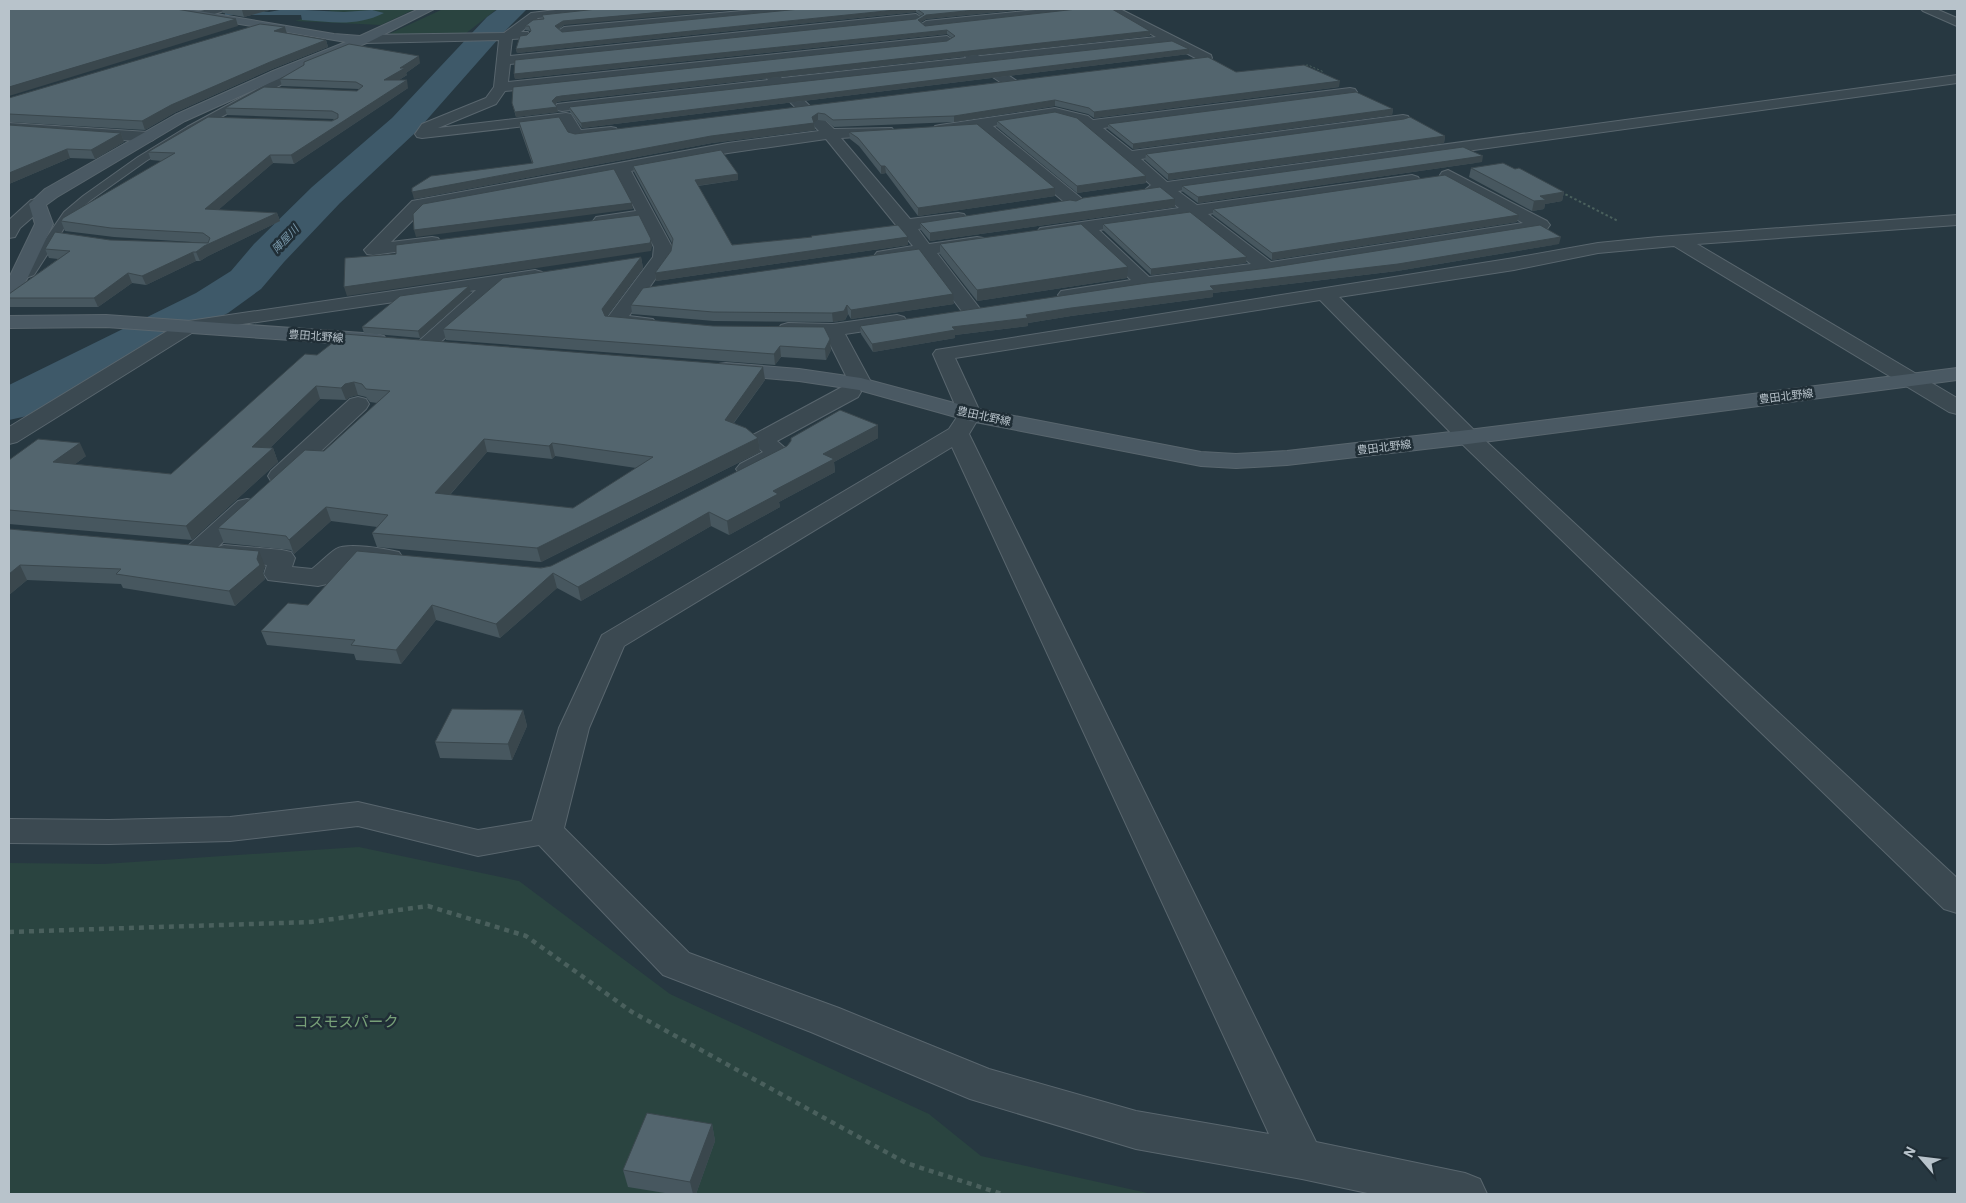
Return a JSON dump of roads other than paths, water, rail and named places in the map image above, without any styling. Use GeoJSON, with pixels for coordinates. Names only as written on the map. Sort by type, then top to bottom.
{"type":"FeatureCollection","features":[{"type":"Feature","properties":{"kind":"main road"},"geometry":{"type":"LineString","coordinates":[[168,9],[334,38],[365,39]]}},
{"type":"Feature","properties":{"kind":"main road"},"geometry":{"type":"LineString","coordinates":[[9,294],[44,224],[38,204],[51,193],[180,118],[292,68],[365,39],[428,9]]}},
{"type":"Feature","properties":{"kind":"main road"},"geometry":{"type":"LineString","coordinates":[[232,35],[260,26]]}},
{"type":"Feature","properties":{"kind":"main road","name":"豊田北野線"},"geometry":{"type":"LineString","coordinates":[[9,322],[106,321],[454,346]]}},
{"type":"Feature","properties":{"kind":"main road","name":"豊田北野線"},"geometry":{"type":"LineString","coordinates":[[709,367],[798,375],[856,388],[964,424],[1141,448],[1201,459],[1236,461],[1287,458],[1957,374]]}},
{"type":"Feature","properties":{"kind":"street"},"geometry":{"type":"LineString","coordinates":[[198,15],[220,9]]}},
{"type":"Feature","properties":{"kind":"street"},"geometry":{"type":"LineString","coordinates":[[499,37],[534,15],[598,9]]}},
{"type":"Feature","properties":{"kind":"street"},"geometry":{"type":"LineString","coordinates":[[555,32],[709,13],[799,9]]}},
{"type":"Feature","properties":{"kind":"street"},"geometry":{"type":"LineString","coordinates":[[903,9],[1008,82],[1055,112],[1082,119],[1129,156],[1163,187],[1195,210],[1267,268]]}},
{"type":"Feature","properties":{"kind":"street"},"geometry":{"type":"LineString","coordinates":[[504,61],[733,37],[1075,9]]}},
{"type":"Feature","properties":{"kind":"street"},"geometry":{"type":"LineString","coordinates":[[1112,9],[1206,58],[1186,61]]}},
{"type":"Feature","properties":{"kind":"street"},"geometry":{"type":"LineString","coordinates":[[1927,9],[1957,22]]}},
{"type":"Feature","properties":{"kind":"street"},"geometry":{"type":"LineString","coordinates":[[709,13],[830,134],[906,226],[971,310]]}},
{"type":"Feature","properties":{"kind":"street"},"geometry":{"type":"LineString","coordinates":[[1126,29],[1146,26]]}},
{"type":"Feature","properties":{"kind":"street"},"geometry":{"type":"LineString","coordinates":[[365,39],[499,37],[535,34]]}},
{"type":"Feature","properties":{"kind":"street"},"geometry":{"type":"LineString","coordinates":[[499,37],[504,61],[501,87],[491,101],[427,127],[422,134],[564,112],[779,83],[1169,39]]}},
{"type":"Feature","properties":{"kind":"street"},"geometry":{"type":"LineString","coordinates":[[501,87],[554,83],[755,59],[947,40]]}},
{"type":"Feature","properties":{"kind":"street"},"geometry":{"type":"LineString","coordinates":[[959,48],[978,46]]}},
{"type":"Feature","properties":{"kind":"street"},"geometry":{"type":"LineString","coordinates":[[1134,192],[1957,79]]}},
{"type":"Feature","properties":{"kind":"street"},"geometry":{"type":"LineString","coordinates":[[988,85],[1028,80]]}},
{"type":"Feature","properties":{"kind":"street"},"geometry":{"type":"LineString","coordinates":[[554,83],[564,112],[576,135],[626,129]]}},
{"type":"Feature","properties":{"kind":"street"},"geometry":{"type":"LineString","coordinates":[[1089,125],[1350,92]]}},
{"type":"Feature","properties":{"kind":"street"},"geometry":{"type":"LineString","coordinates":[[1314,96],[1379,134]]}},
{"type":"Feature","properties":{"kind":"street"},"geometry":{"type":"LineString","coordinates":[[784,110],[823,105]]}},
{"type":"Feature","properties":{"kind":"street"},"geometry":{"type":"LineString","coordinates":[[926,129],[982,124],[1055,112]]}},
{"type":"Feature","properties":{"kind":"street"},"geometry":{"type":"LineString","coordinates":[[1129,156],[1403,119]]}},
{"type":"Feature","properties":{"kind":"street"},"geometry":{"type":"LineString","coordinates":[[982,124],[1075,202]]}},
{"type":"Feature","properties":{"kind":"street"},"geometry":{"type":"LineString","coordinates":[[9,126],[148,137]]}},
{"type":"Feature","properties":{"kind":"street"},"geometry":{"type":"LineString","coordinates":[[451,240],[373,250],[418,205],[728,148],[830,134],[897,131]]}},
{"type":"Feature","properties":{"kind":"street"},"geometry":{"type":"LineString","coordinates":[[1396,144],[1413,154]]}},
{"type":"Feature","properties":{"kind":"street"},"geometry":{"type":"LineString","coordinates":[[621,167],[663,247],[662,257],[614,321],[664,325]]}},
{"type":"Feature","properties":{"kind":"street"},"geometry":{"type":"LineString","coordinates":[[1028,234],[1476,170]]}},
{"type":"Feature","properties":{"kind":"street"},"geometry":{"type":"LineString","coordinates":[[1049,298],[1146,283],[1267,268],[1541,225],[1448,174]]}},
{"type":"Feature","properties":{"kind":"street"},"geometry":{"type":"LineString","coordinates":[[1056,204],[1094,198]]}},
{"type":"Feature","properties":{"kind":"street"},"geometry":{"type":"LineString","coordinates":[[9,233],[13,225],[38,204]]}},
{"type":"Feature","properties":{"kind":"street"},"geometry":{"type":"LineString","coordinates":[[588,222],[647,215]]}},
{"type":"Feature","properties":{"kind":"street"},"geometry":{"type":"LineString","coordinates":[[906,226],[972,216]]}},
{"type":"Feature","properties":{"kind":"street"},"geometry":{"type":"LineString","coordinates":[[1302,1159],[964,424],[943,354],[1514,264],[1598,248],[1957,220]]}},
{"type":"Feature","properties":{"kind":"street"},"geometry":{"type":"LineString","coordinates":[[1085,226],[1146,283]]}},
{"type":"Feature","properties":{"kind":"street"},"geometry":{"type":"LineString","coordinates":[[867,258],[991,240]]}},
{"type":"Feature","properties":{"kind":"street"},"geometry":{"type":"LineString","coordinates":[[1678,241],[1957,407]]}},
{"type":"Feature","properties":{"kind":"street"},"geometry":{"type":"LineString","coordinates":[[633,261],[662,257]]}},
{"type":"Feature","properties":{"kind":"street"},"geometry":{"type":"LineString","coordinates":[[9,437],[189,326],[556,272]]}},
{"type":"Feature","properties":{"kind":"street"},"geometry":{"type":"LineString","coordinates":[[410,343],[498,281]]}},
{"type":"Feature","properties":{"kind":"street"},"geometry":{"type":"LineString","coordinates":[[636,291],[665,287]]}},
{"type":"Feature","properties":{"kind":"street"},"geometry":{"type":"LineString","coordinates":[[1324,293],[1468,436],[1957,899]]}},
{"type":"Feature","properties":{"kind":"street"},"geometry":{"type":"LineString","coordinates":[[952,313],[991,307]]}},
{"type":"Feature","properties":{"kind":"street"},"geometry":{"type":"LineString","coordinates":[[774,329],[833,330],[912,319]]}},
{"type":"Feature","properties":{"kind":"street"},"geometry":{"type":"LineString","coordinates":[[727,480],[779,453],[761,440],[856,388],[833,330]]}},
{"type":"Feature","properties":{"kind":"street"},"geometry":{"type":"LineString","coordinates":[[358,404],[187,550],[282,558],[277,574],[318,578],[346,554],[415,560]]}},
{"type":"Feature","properties":{"kind":"street"},"geometry":{"type":"LineString","coordinates":[[546,831],[574,728],[612,641],[964,424]]}},
{"type":"Feature","properties":{"kind":"street"},"geometry":{"type":"LineString","coordinates":[[9,831],[109,832],[230,828],[358,814],[478,842],[546,831]]}},
{"type":"Feature","properties":{"kind":"street"},"geometry":{"type":"LineString","coordinates":[[546,831],[676,964],[825,1020],[984,1086],[1136,1130],[1302,1159],[1465,1194]]}},
{"type":"Feature","properties":{"kind":"lane"},"geometry":{"type":"LineString","coordinates":[[18,277],[30,272],[68,214],[87,198],[142,159],[207,120],[300,70],[292,68]]}},
{"type":"Feature","properties":{"kind":"lane"},"geometry":{"type":"LineString","coordinates":[[264,90],[281,91]]}},
{"type":"Feature","properties":{"kind":"lane"},"geometry":{"type":"LineString","coordinates":[[207,120],[226,121]]}},
{"type":"Feature","properties":{"kind":"lane"},"geometry":{"type":"LineString","coordinates":[[54,235],[72,238]]}},
{"type":"Feature","properties":{"kind":"water"},"geometry":{"type":"Polygon","coordinates":[[[237,9],[269,12],[285,9],[344,12],[372,10],[384,13],[364,20],[344,23],[302,20],[301,15],[225,15],[225,12],[237,9]]]}},
{"type":"Feature","properties":{"kind":"waterway","name":"陣屋川"},"geometry":{"type":"LineString","coordinates":[[9,405],[212,303],[246,280],[269,253],[326,195],[404,125],[497,23],[514,9]]}},
{"type":"Feature","properties":{"kind":"park label","name":"コスモスパーク"},"geometry":{"type":"Point","coordinates":[346,1021]}}]}
